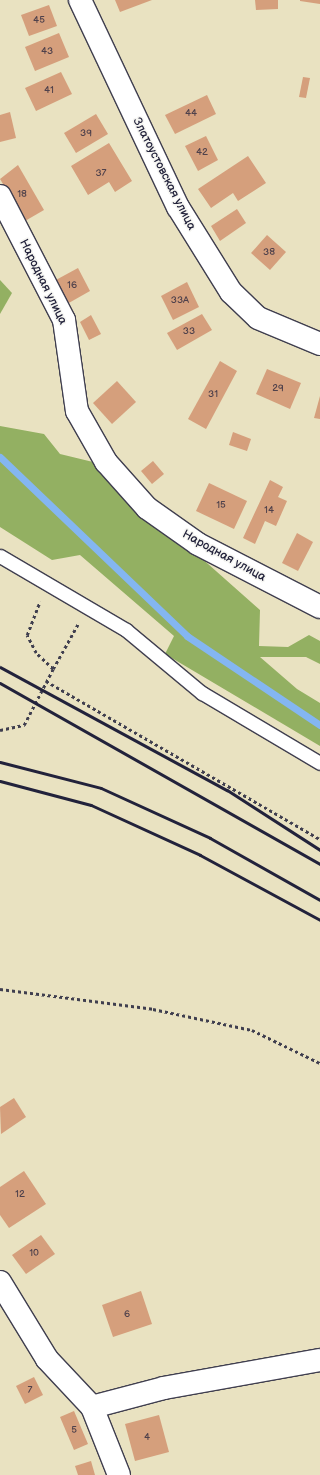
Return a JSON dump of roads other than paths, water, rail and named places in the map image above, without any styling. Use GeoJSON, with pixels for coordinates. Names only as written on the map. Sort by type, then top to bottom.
{"type":"FeatureCollection","features":[{"type":"Feature","properties":{"kind":"street","name":"Златоустовская улица"},"geometry":{"type":"LineString","coordinates":[[80,0],[178,207],[230,292],[258,318],[320,344]]}},
{"type":"Feature","properties":{"kind":"street","name":"Народная улица"},"geometry":{"type":"LineString","coordinates":[[0,196],[64,320],[77,412],[106,462],[147,508],[198,544],[320,607]]}},
{"type":"Feature","properties":{"kind":"street"},"geometry":{"type":"LineString","coordinates":[[0,1282],[47,1359],[92,1407],[119,1475]]}},
{"type":"Feature","properties":{"kind":"street"},"geometry":{"type":"LineString","coordinates":[[92,1407],[164,1388],[320,1360]]}},
{"type":"Feature","properties":{"kind":"lane"},"geometry":{"type":"LineString","coordinates":[[0,556],[48,586],[126,630],[202,693],[320,763]]}},
{"type":"Feature","properties":{"kind":"waterway"},"geometry":{"type":"LineString","coordinates":[[0,457],[187,636],[320,725]]}},
{"type":"Feature","properties":{"kind":"railway"},"geometry":{"type":"LineString","coordinates":[[0,667],[227,790],[320,850]]}},
{"type":"Feature","properties":{"kind":"railway"},"geometry":{"type":"LineString","coordinates":[[0,683],[320,864]]}},
{"type":"Feature","properties":{"kind":"railway"},"geometry":{"type":"LineString","coordinates":[[0,762],[101,788],[210,838],[320,900]]}},
{"type":"Feature","properties":{"kind":"railway"},"geometry":{"type":"LineString","coordinates":[[0,781],[91,805],[200,855],[320,920]]}}]}
